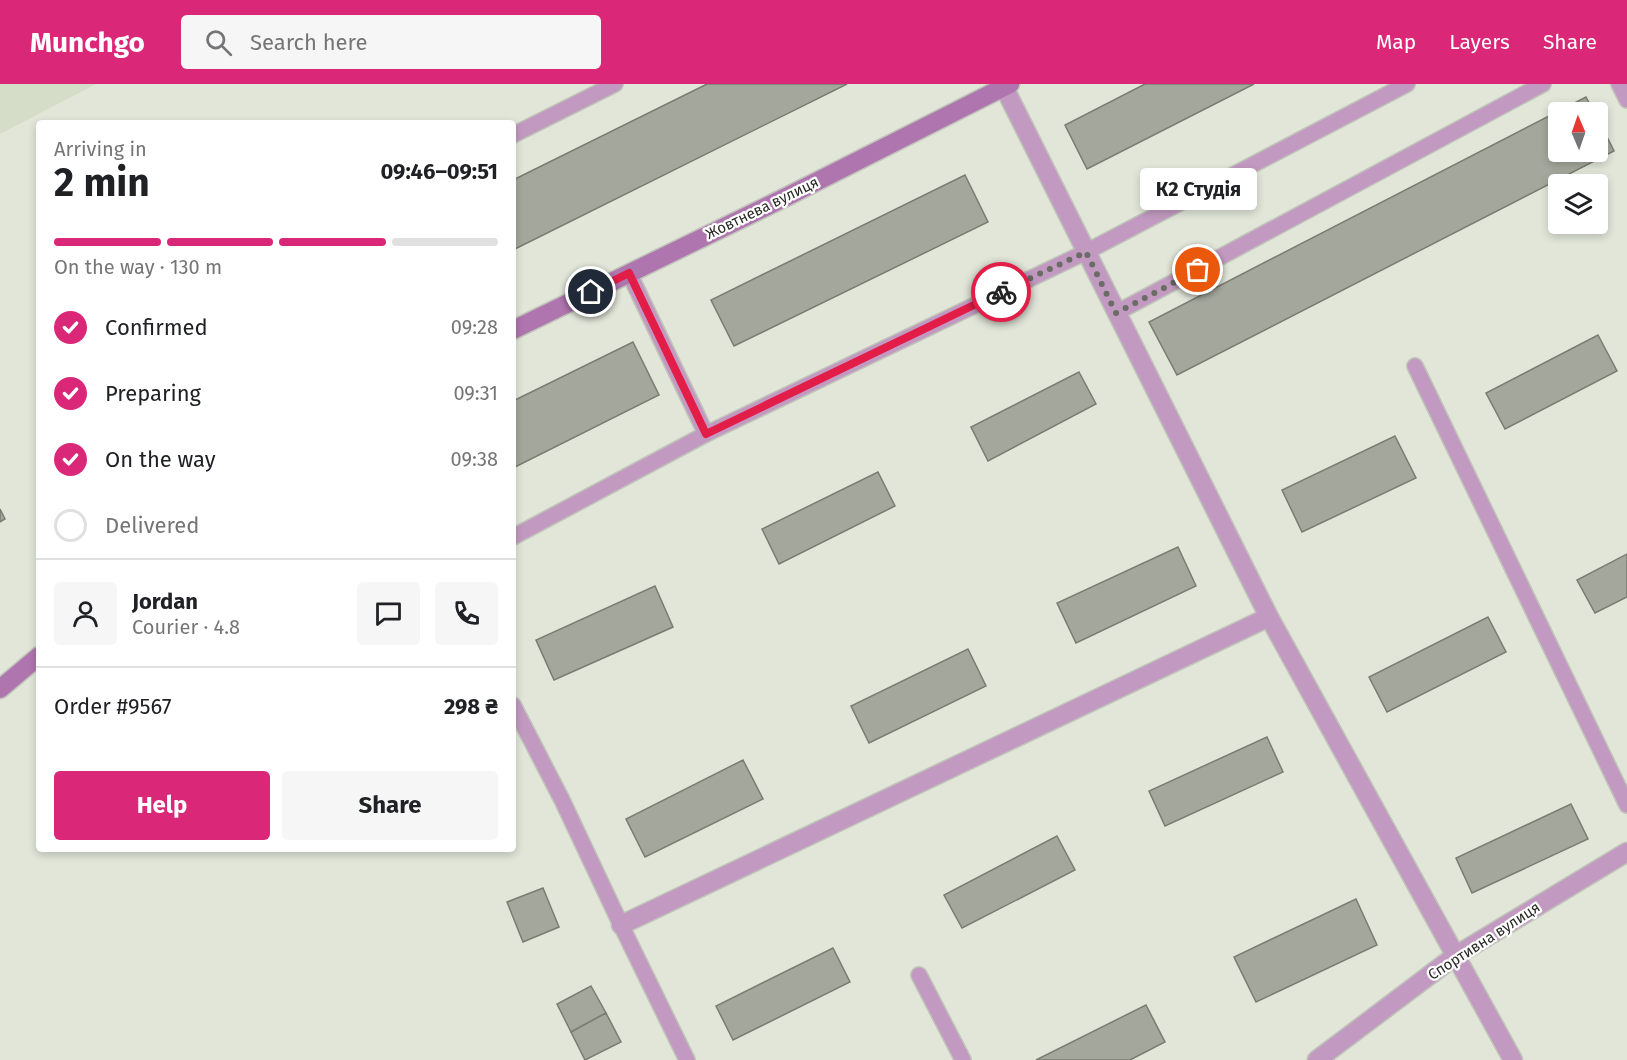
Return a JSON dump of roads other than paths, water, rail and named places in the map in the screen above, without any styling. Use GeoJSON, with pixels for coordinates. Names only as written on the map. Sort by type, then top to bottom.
{"type":"FeatureCollection","features":[{"type":"Feature","properties":{"kind":"main road","name":"Жовтнева вулиця"},"geometry":{"type":"LineString","coordinates":[[516,329],[1005,85]]}},
{"type":"Feature","properties":{"kind":"main road"},"geometry":{"type":"LineString","coordinates":[[0,689],[36,659]]}},
{"type":"Feature","properties":{"kind":"street"},"geometry":{"type":"LineString","coordinates":[[1005,85],[1116,313],[1269,617],[1513,1060]]}},
{"type":"Feature","properties":{"kind":"street"},"geometry":{"type":"LineString","coordinates":[[621,925],[1269,617]]}},
{"type":"Feature","properties":{"kind":"street","name":"Спортивна вулиця"},"geometry":{"type":"LineString","coordinates":[[1317,1060],[1455,956],[1627,852]]}},
{"type":"Feature","properties":{"kind":"lane"},"geometry":{"type":"LineString","coordinates":[[516,134],[615,84]]}},
{"type":"Feature","properties":{"kind":"lane"},"geometry":{"type":"LineString","coordinates":[[516,535],[706,434],[1086,252],[1407,84]]}},
{"type":"Feature","properties":{"kind":"lane"},"geometry":{"type":"LineString","coordinates":[[1116,313],[1543,84]]}},
{"type":"Feature","properties":{"kind":"lane"},"geometry":{"type":"LineString","coordinates":[[629,273],[706,434]]}},
{"type":"Feature","properties":{"kind":"lane"},"geometry":{"type":"LineString","coordinates":[[1415,366],[1627,805]]}},
{"type":"Feature","properties":{"kind":"lane"},"geometry":{"type":"LineString","coordinates":[[516,711],[562,800],[687,1060]]}},
{"type":"Feature","properties":{"kind":"lane"},"geometry":{"type":"LineString","coordinates":[[919,975],[963,1060]]}},
{"type":"Feature","properties":{"kind":"place","name":"К2 Студiя"},"geometry":{"type":"Point","coordinates":[1198,270]}}]}
